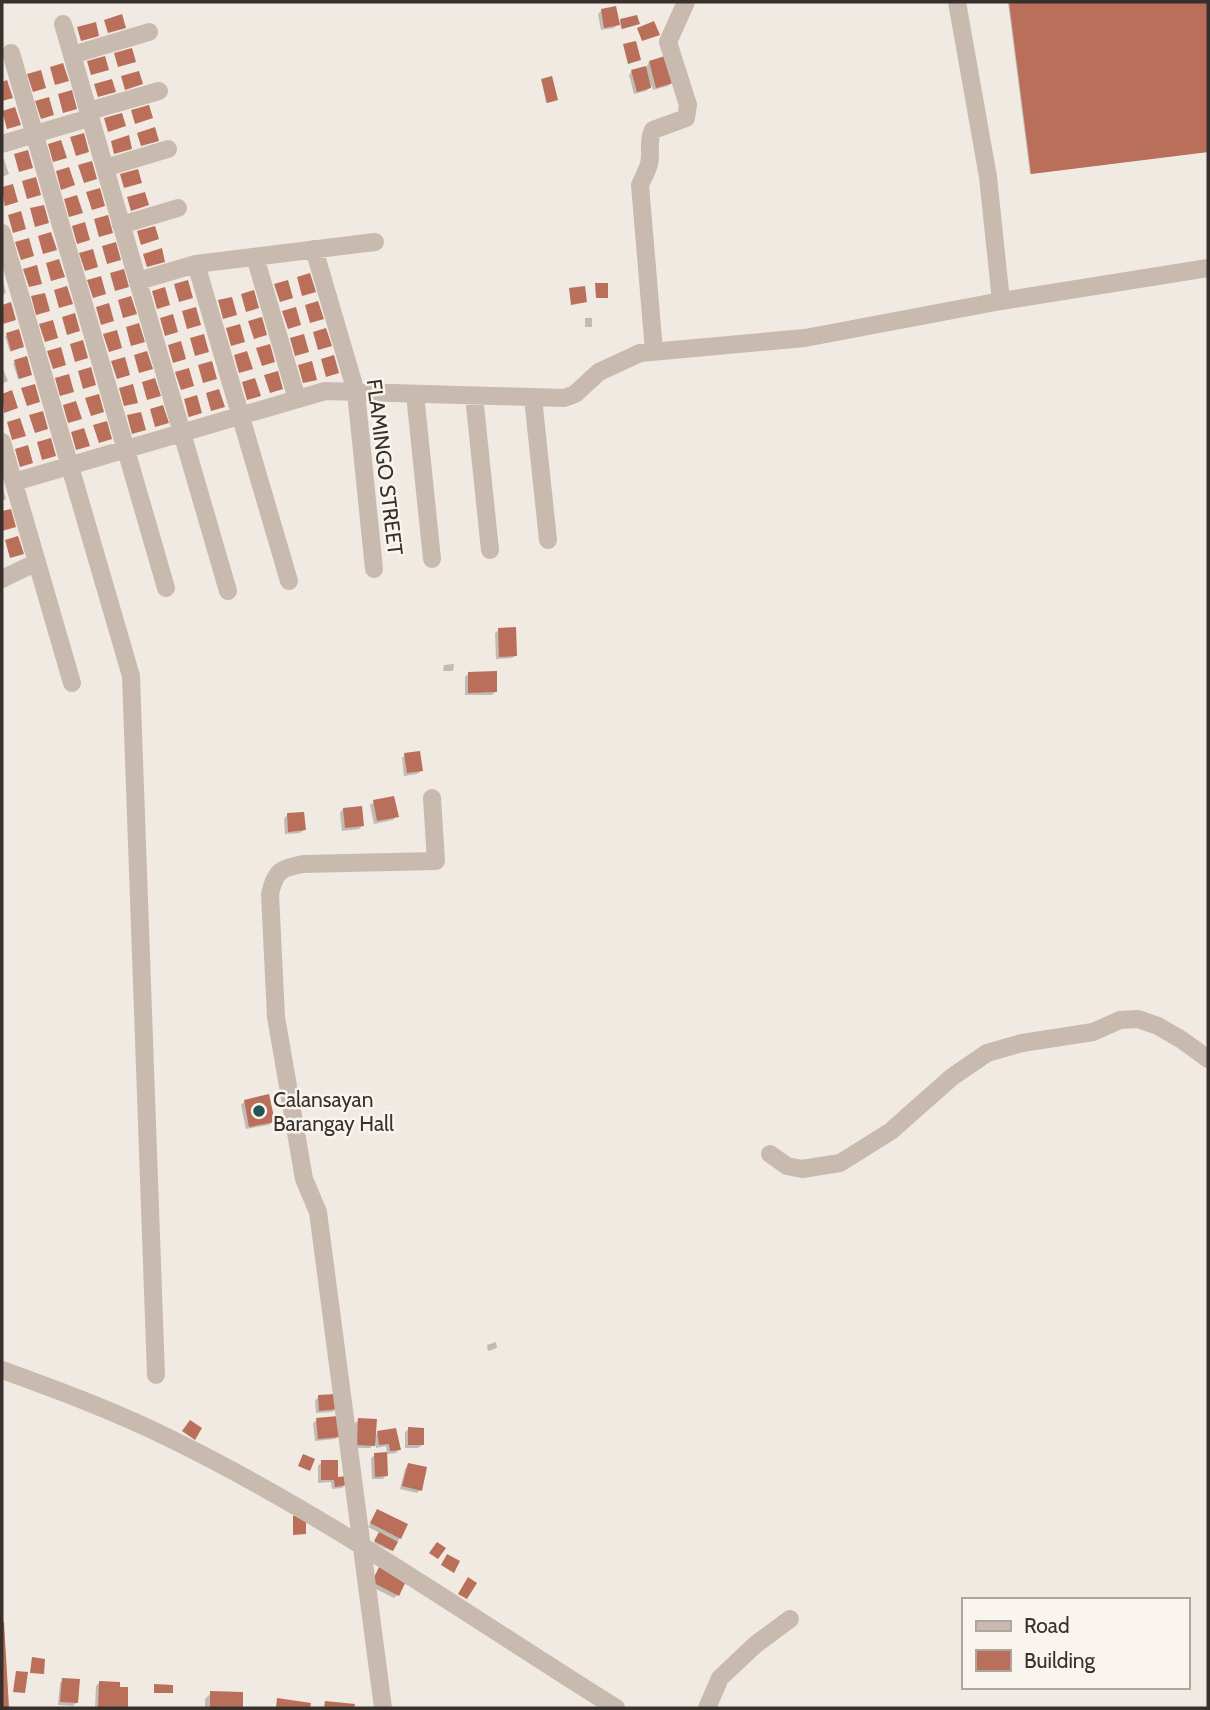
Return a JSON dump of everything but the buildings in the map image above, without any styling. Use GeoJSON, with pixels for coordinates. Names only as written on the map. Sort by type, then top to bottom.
{"type":"FeatureCollection","features":[{"type":"Feature","properties":{"kind":"street"},"geometry":{"type":"LineString","coordinates":[[654,351],[640,185],[649,165],[648,139],[653,130],[686,118],[688,105],[668,42],[686,2]]}},
{"type":"Feature","properties":{"kind":"street"},"geometry":{"type":"LineString","coordinates":[[957,2],[988,177],[1001,301]]}},
{"type":"Feature","properties":{"kind":"street"},"geometry":{"type":"LineString","coordinates":[[63,24],[228,591]]}},
{"type":"Feature","properties":{"kind":"street"},"geometry":{"type":"LineString","coordinates":[[72,55],[149,32]]}},
{"type":"Feature","properties":{"kind":"street"},"geometry":{"type":"LineString","coordinates":[[11,53],[166,588]]}},
{"type":"Feature","properties":{"kind":"street"},"geometry":{"type":"LineString","coordinates":[[2,144],[82,120],[96,109],[159,91]]}},
{"type":"Feature","properties":{"kind":"street"},"geometry":{"type":"LineString","coordinates":[[105,168],[168,149]]}},
{"type":"Feature","properties":{"kind":"street"},"geometry":{"type":"LineString","coordinates":[[121,225],[178,208]]}},
{"type":"Feature","properties":{"kind":"street"},"geometry":{"type":"LineString","coordinates":[[2,233],[131,676],[156,1374]]}},
{"type":"Feature","properties":{"kind":"street"},"geometry":{"type":"LineString","coordinates":[[138,281],[196,264],[374,242]]}},
{"type":"Feature","properties":{"kind":"street","name":"FLAMINGO STREET"},"geometry":{"type":"LineString","coordinates":[[314,250],[356,392],[374,569]]}},
{"type":"Feature","properties":{"kind":"street"},"geometry":{"type":"LineString","coordinates":[[255,257],[297,399]]}},
{"type":"Feature","properties":{"kind":"street"},"geometry":{"type":"LineString","coordinates":[[196,264],[289,581]]}},
{"type":"Feature","properties":{"kind":"street"},"geometry":{"type":"LineString","coordinates":[[14,482],[325,391],[568,398],[599,372],[640,353],[805,338],[1001,301],[1208,268]]}},
{"type":"Feature","properties":{"kind":"street"},"geometry":{"type":"LineString","coordinates":[[415,394],[432,559]]}},
{"type":"Feature","properties":{"kind":"street"},"geometry":{"type":"LineString","coordinates":[[474,396],[490,550]]}},
{"type":"Feature","properties":{"kind":"street"},"geometry":{"type":"LineString","coordinates":[[533,398],[548,540]]}},
{"type":"Feature","properties":{"kind":"street"},"geometry":{"type":"LineString","coordinates":[[2,442],[72,684]]}},
{"type":"Feature","properties":{"kind":"street"},"geometry":{"type":"LineString","coordinates":[[2,579],[37,562]]}},
{"type":"Feature","properties":{"kind":"street"},"geometry":{"type":"LineString","coordinates":[[383,1708],[318,1212],[304,1180],[276,1017],[270,894],[274,878],[284,868],[293,866],[436,861],[432,798]]}},
{"type":"Feature","properties":{"kind":"street"},"geometry":{"type":"LineString","coordinates":[[770,1154],[786,1166],[802,1169],[840,1163],[891,1131],[952,1077],[987,1053],[1022,1043],[1093,1032],[1120,1020],[1138,1019],[1158,1026],[1208,1059]]}},
{"type":"Feature","properties":{"kind":"street"},"geometry":{"type":"LineString","coordinates":[[2,1370],[92,1402],[174,1440],[360,1545],[616,1708]]}},
{"type":"Feature","properties":{"kind":"street"},"geometry":{"type":"LineString","coordinates":[[707,1708],[720,1678],[755,1645],[790,1619]]}},
{"type":"Feature","properties":{"kind":"place","name":"Calansayan Barangay Hall"},"geometry":{"type":"Point","coordinates":[259,1111]}}]}
